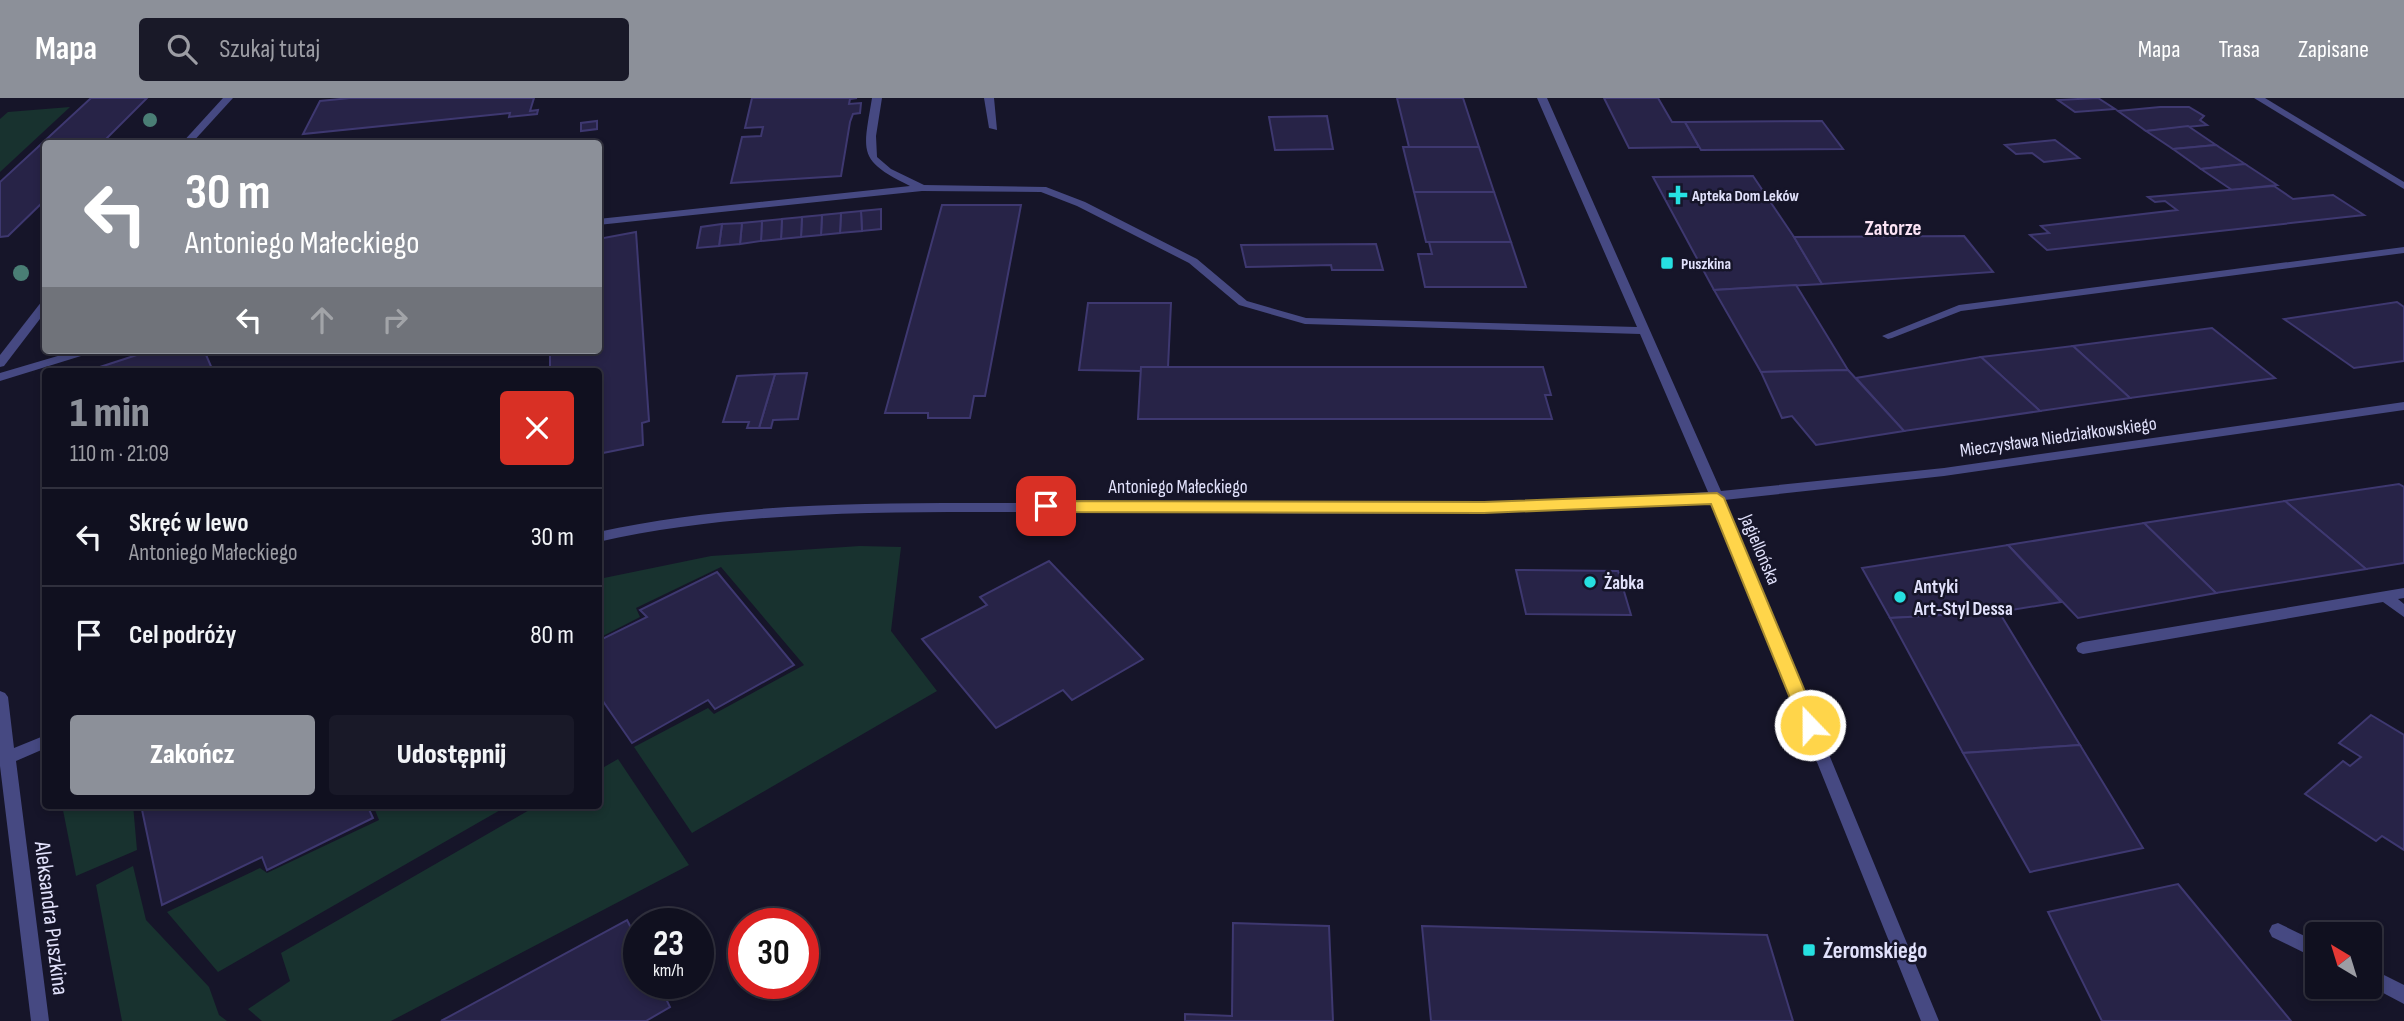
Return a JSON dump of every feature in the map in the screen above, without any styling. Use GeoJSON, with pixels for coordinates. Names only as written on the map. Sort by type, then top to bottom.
{"type":"FeatureCollection","features":[{"type":"Feature","properties":{"kind":"street"},"geometry":{"type":"LineString","coordinates":[[190,140],[228,98]]}},
{"type":"Feature","properties":{"kind":"street"},"geometry":{"type":"LineString","coordinates":[[877,98],[869,150],[876,165],[922,188]]}},
{"type":"Feature","properties":{"kind":"street"},"geometry":{"type":"LineString","coordinates":[[989,98],[994,128]]}},
{"type":"Feature","properties":{"kind":"street","name":"Jagiellońska"},"geometry":{"type":"LineString","coordinates":[[1542,98],[1717,498],[1930,1021]]}},
{"type":"Feature","properties":{"kind":"street"},"geometry":{"type":"LineString","coordinates":[[2259,98],[2404,186]]}},
{"type":"Feature","properties":{"kind":"street"},"geometry":{"type":"LineString","coordinates":[[602,222],[922,188],[1042,189],[1082,204],[1193,261],[1243,303],[1305,321],[1643,331]]}},
{"type":"Feature","properties":{"kind":"street"},"geometry":{"type":"LineString","coordinates":[[1888,336],[1959,308],[2404,250]]}},
{"type":"Feature","properties":{"kind":"street"},"geometry":{"type":"LineString","coordinates":[[0,363],[42,308]]}},
{"type":"Feature","properties":{"kind":"street"},"geometry":{"type":"LineString","coordinates":[[0,377],[77,354]]}},
{"type":"Feature","properties":{"kind":"street","name":"Mieczysława Niedziałkowskiego"},"geometry":{"type":"LineString","coordinates":[[1717,498],[1938,472],[2404,406]]}},
{"type":"Feature","properties":{"kind":"street","name":"Antoniego Małeckiego"},"geometry":{"type":"LineString","coordinates":[[602,536],[752,510],[1046,506],[1484,508],[1717,498]]}},
{"type":"Feature","properties":{"kind":"street"},"geometry":{"type":"LineString","coordinates":[[2084,648],[2404,593]]}},
{"type":"Feature","properties":{"kind":"street"},"geometry":{"type":"LineString","coordinates":[[2385,596],[2404,612]]}},
{"type":"Feature","properties":{"kind":"street","name":"Aleksandra Puszkina"},"geometry":{"type":"LineString","coordinates":[[0,697],[4,759],[40,1021]]}},
{"type":"Feature","properties":{"kind":"street"},"geometry":{"type":"LineString","coordinates":[[4,759],[42,743]]}},
{"type":"Feature","properties":{"kind":"street"},"geometry":{"type":"LineString","coordinates":[[2278,931],[2305,945]]}},
{"type":"Feature","properties":{"kind":"street"},"geometry":{"type":"LineString","coordinates":[[2382,983],[2404,995]]}},
{"type":"Feature","properties":{"kind":"green space"},"geometry":{"type":"Polygon","coordinates":[[[70,107],[0,172],[0,119],[8,112],[70,107]]]}},
{"type":"Feature","properties":{"kind":"green space"},"geometry":{"type":"Polygon","coordinates":[[[860,546],[901,547],[891,631],[937,691],[692,833],[634,747],[708,708],[714,714],[804,665],[721,567],[636,608],[640,617],[602,636],[602,578],[711,556],[860,546]]]}},
{"type":"Feature","properties":{"kind":"green space"},"geometry":{"type":"Polygon","coordinates":[[[618,759],[689,865],[391,1021],[262,1021],[248,1009],[290,981],[281,953],[531,809],[602,809],[602,768],[618,759]]]}},
{"type":"Feature","properties":{"kind":"green space"},"geometry":{"type":"Polygon","coordinates":[[[63,809],[133,809],[137,850],[76,876],[63,809]]]}},
{"type":"Feature","properties":{"kind":"green space"},"geometry":{"type":"Polygon","coordinates":[[[375,809],[502,809],[218,972],[167,912],[260,868],[267,873],[379,820],[375,809]]]}},
{"type":"Feature","properties":{"kind":"green space"},"geometry":{"type":"Polygon","coordinates":[[[133,866],[146,920],[209,987],[219,1015],[227,1021],[122,1021],[96,885],[133,866]]]}},
{"type":"Feature","properties":{"kind":"building"},"geometry":{"type":"Polygon","coordinates":[[[91,98],[147,98],[105,140],[46,140],[91,98]]]}},
{"type":"Feature","properties":{"kind":"building"},"geometry":{"type":"Polygon","coordinates":[[[350,98],[534,98],[530,111],[538,110],[537,114],[509,117],[510,113],[303,134],[320,101],[350,98]]]}},
{"type":"Feature","properties":{"kind":"building"},"geometry":{"type":"Polygon","coordinates":[[[752,98],[857,98],[850,99],[849,104],[861,103],[860,113],[853,114],[850,122],[841,176],[731,183],[742,137],[761,136],[763,127],[745,128],[752,98]]]}},
{"type":"Feature","properties":{"kind":"building"},"geometry":{"type":"Polygon","coordinates":[[[1397,98],[1463,98],[1479,147],[1409,147],[1397,98]]]}},
{"type":"Feature","properties":{"kind":"building"},"geometry":{"type":"Polygon","coordinates":[[[1604,98],[1658,98],[1672,122],[1685,122],[1699,147],[1629,148],[1604,98]]]}},
{"type":"Feature","properties":{"kind":"building"},"geometry":{"type":"Polygon","coordinates":[[[2098,98],[2115,109],[2075,112],[2058,100],[2098,98]]]}},
{"type":"Feature","properties":{"kind":"building"},"geometry":{"type":"Polygon","coordinates":[[[2189,107],[2204,116],[2200,120],[2207,125],[2146,131],[2118,111],[2189,107]]]}},
{"type":"Feature","properties":{"kind":"building"},"geometry":{"type":"Polygon","coordinates":[[[1327,116],[1333,149],[1275,150],[1269,117],[1327,116]]]}},
{"type":"Feature","properties":{"kind":"building"},"geometry":{"type":"Polygon","coordinates":[[[597,121],[597,129],[581,131],[581,123],[597,121]]]}},
{"type":"Feature","properties":{"kind":"building"},"geometry":{"type":"Polygon","coordinates":[[[1822,121],[1843,149],[1701,150],[1685,122],[1822,121]]]}},
{"type":"Feature","properties":{"kind":"building"},"geometry":{"type":"Polygon","coordinates":[[[2188,126],[2216,145],[2173,149],[2146,131],[2188,126]]]}},
{"type":"Feature","properties":{"kind":"building"},"geometry":{"type":"Polygon","coordinates":[[[2055,140],[2079,158],[2044,162],[2032,153],[2016,154],[2005,145],[2055,140]]]}},
{"type":"Feature","properties":{"kind":"building"},"geometry":{"type":"Polygon","coordinates":[[[42,143],[42,203],[8,236],[0,237],[0,182],[42,143]]]}},
{"type":"Feature","properties":{"kind":"building"},"geometry":{"type":"Polygon","coordinates":[[[2216,145],[2245,164],[2201,169],[2173,149],[2216,145]]]}},
{"type":"Feature","properties":{"kind":"building"},"geometry":{"type":"Polygon","coordinates":[[[1403,147],[1479,147],[1494,192],[1414,192],[1403,147]]]}},
{"type":"Feature","properties":{"kind":"building"},"geometry":{"type":"Polygon","coordinates":[[[2245,164],[2277,185],[2232,190],[2201,169],[2245,164]]]}},
{"type":"Feature","properties":{"kind":"building"},"geometry":{"type":"Polygon","coordinates":[[[1753,176],[1822,284],[1714,290],[1653,177],[1753,176]]]}},
{"type":"Feature","properties":{"kind":"building"},"geometry":{"type":"Polygon","coordinates":[[[2274,186],[2293,199],[2333,195],[2364,215],[2047,250],[2030,235],[2049,233],[2041,226],[2177,210],[2165,201],[2155,202],[2148,197],[2274,186]]]}},
{"type":"Feature","properties":{"kind":"building"},"geometry":{"type":"Polygon","coordinates":[[[1414,192],[1494,192],[1511,242],[1426,242],[1414,192]]]}},
{"type":"Feature","properties":{"kind":"building"},"geometry":{"type":"Polygon","coordinates":[[[942,205],[1021,205],[985,396],[974,396],[970,418],[928,418],[928,413],[885,413],[942,205]]]}},
{"type":"Feature","properties":{"kind":"building"},"geometry":{"type":"Polygon","coordinates":[[[881,209],[881,229],[862,231],[861,211],[881,209]]]}},
{"type":"Feature","properties":{"kind":"building"},"geometry":{"type":"Polygon","coordinates":[[[861,211],[862,231],[840,233],[841,213],[861,211]]]}},
{"type":"Feature","properties":{"kind":"building"},"geometry":{"type":"Polygon","coordinates":[[[841,213],[840,233],[821,235],[822,215],[841,213]]]}},
{"type":"Feature","properties":{"kind":"building"},"geometry":{"type":"Polygon","coordinates":[[[822,215],[821,235],[801,237],[802,217],[822,215]]]}},
{"type":"Feature","properties":{"kind":"building"},"geometry":{"type":"Polygon","coordinates":[[[802,217],[801,237],[781,239],[782,219],[802,217]]]}},
{"type":"Feature","properties":{"kind":"building"},"geometry":{"type":"Polygon","coordinates":[[[782,219],[781,239],[761,241],[762,221],[782,219]]]}},
{"type":"Feature","properties":{"kind":"building"},"geometry":{"type":"Polygon","coordinates":[[[762,221],[761,241],[740,244],[742,223],[762,221]]]}},
{"type":"Feature","properties":{"kind":"building"},"geometry":{"type":"Polygon","coordinates":[[[742,223],[740,244],[719,246],[722,224],[742,223]]]}},
{"type":"Feature","properties":{"kind":"building"},"geometry":{"type":"Polygon","coordinates":[[[722,224],[719,246],[697,248],[701,227],[722,224]]]}},
{"type":"Feature","properties":{"kind":"building"},"geometry":{"type":"Polygon","coordinates":[[[636,232],[649,421],[642,423],[643,445],[602,453],[602,368],[550,368],[550,354],[602,354],[602,238],[636,232]]]}},
{"type":"Feature","properties":{"kind":"building"},"geometry":{"type":"Polygon","coordinates":[[[1964,236],[1993,272],[1822,284],[1794,237],[1964,236]]]}},
{"type":"Feature","properties":{"kind":"building"},"geometry":{"type":"Polygon","coordinates":[[[1429,242],[1511,242],[1526,287],[1425,287],[1418,254],[1432,254],[1429,242]]]}},
{"type":"Feature","properties":{"kind":"building"},"geometry":{"type":"Polygon","coordinates":[[[1376,244],[1383,270],[1332,270],[1331,265],[1246,267],[1241,245],[1376,244]]]}},
{"type":"Feature","properties":{"kind":"building"},"geometry":{"type":"Polygon","coordinates":[[[1796,285],[1848,370],[1761,372],[1714,290],[1796,285]]]}},
{"type":"Feature","properties":{"kind":"building"},"geometry":{"type":"Polygon","coordinates":[[[2397,302],[2404,307],[2404,361],[2354,368],[2284,319],[2397,302]]]}},
{"type":"Feature","properties":{"kind":"building"},"geometry":{"type":"Polygon","coordinates":[[[1088,303],[1171,303],[1168,367],[1141,367],[1141,371],[1079,370],[1088,303]]]}},
{"type":"Feature","properties":{"kind":"building"},"geometry":{"type":"Polygon","coordinates":[[[2212,328],[2275,378],[2130,398],[2073,346],[2212,328]]]}},
{"type":"Feature","properties":{"kind":"building"},"geometry":{"type":"Polygon","coordinates":[[[2073,346],[2130,398],[2040,411],[1981,357],[2073,346]]]}},
{"type":"Feature","properties":{"kind":"building"},"geometry":{"type":"Polygon","coordinates":[[[140,354],[206,354],[212,368],[97,368],[140,354]]]}},
{"type":"Feature","properties":{"kind":"building"},"geometry":{"type":"Polygon","coordinates":[[[1981,357],[2040,411],[1904,431],[1856,378],[1981,357]]]}},
{"type":"Feature","properties":{"kind":"building"},"geometry":{"type":"Polygon","coordinates":[[[1141,367],[1543,367],[1551,395],[1545,395],[1552,419],[1138,419],[1141,367]]]}},
{"type":"Feature","properties":{"kind":"building"},"geometry":{"type":"Polygon","coordinates":[[[1848,370],[1904,431],[1816,445],[1792,416],[1782,418],[1761,372],[1848,370]]]}},
{"type":"Feature","properties":{"kind":"building"},"geometry":{"type":"Polygon","coordinates":[[[807,373],[798,419],[773,420],[771,428],[759,428],[775,374],[807,373]]]}},
{"type":"Feature","properties":{"kind":"building"},"geometry":{"type":"Polygon","coordinates":[[[775,374],[759,428],[747,428],[749,422],[723,422],[737,376],[775,374]]]}},
{"type":"Feature","properties":{"kind":"building"},"geometry":{"type":"Polygon","coordinates":[[[2399,484],[2404,487],[2404,563],[2366,569],[2285,501],[2399,484]]]}},
{"type":"Feature","properties":{"kind":"building"},"geometry":{"type":"Polygon","coordinates":[[[2285,501],[2366,569],[2216,593],[2144,523],[2285,501]]]}},
{"type":"Feature","properties":{"kind":"building"},"geometry":{"type":"Polygon","coordinates":[[[2144,523],[2216,593],[2078,618],[2008,545],[2144,523]]]}},
{"type":"Feature","properties":{"kind":"building"},"geometry":{"type":"Polygon","coordinates":[[[2008,545],[2061,602],[1999,612],[1890,618],[1862,568],[2008,545]]]}},
{"type":"Feature","properties":{"kind":"building"},"geometry":{"type":"Polygon","coordinates":[[[1049,561],[1143,659],[1072,700],[1063,690],[996,728],[922,639],[987,605],[980,597],[1049,561]]]}},
{"type":"Feature","properties":{"kind":"building"},"geometry":{"type":"Polygon","coordinates":[[[1516,570],[1618,571],[1631,615],[1526,614],[1516,570]]]}},
{"type":"Feature","properties":{"kind":"building"},"geometry":{"type":"Polygon","coordinates":[[[717,572],[794,665],[715,709],[708,700],[632,743],[602,700],[602,639],[647,617],[640,610],[717,572]]]}},
{"type":"Feature","properties":{"kind":"building"},"geometry":{"type":"Polygon","coordinates":[[[1999,612],[2080,745],[1963,753],[1890,618],[1999,612]]]}},
{"type":"Feature","properties":{"kind":"building"},"geometry":{"type":"Polygon","coordinates":[[[2371,715],[2404,735],[2404,850],[2382,836],[2376,841],[2305,794],[2343,761],[2350,766],[2361,757],[2339,743],[2371,715]]]}},
{"type":"Feature","properties":{"kind":"building"},"geometry":{"type":"Polygon","coordinates":[[[2080,745],[2143,848],[2030,872],[1963,753],[2080,745]]]}},
{"type":"Feature","properties":{"kind":"building"},"geometry":{"type":"Polygon","coordinates":[[[142,809],[369,809],[373,818],[267,870],[262,857],[162,905],[142,809]]]}},
{"type":"Feature","properties":{"kind":"building"},"geometry":{"type":"Polygon","coordinates":[[[2178,884],[2291,1021],[2102,1021],[2048,912],[2178,884]]]}},
{"type":"Feature","properties":{"kind":"building"},"geometry":{"type":"Polygon","coordinates":[[[623,922],[623,999],[666,999],[670,1007],[646,1021],[441,1021],[623,922]]]}},
{"type":"Feature","properties":{"kind":"building"},"geometry":{"type":"Polygon","coordinates":[[[1233,923],[1329,926],[1333,1021],[1185,1021],[1185,1014],[1232,1016],[1233,923]]]}},
{"type":"Feature","properties":{"kind":"building"},"geometry":{"type":"Polygon","coordinates":[[[1422,926],[1767,935],[1793,1021],[1431,1021],[1422,926]]]}},
{"type":"Feature","properties":{"kind":"place","name":"Apteka Dom Leków"},"geometry":{"type":"Point","coordinates":[1678,195]}},
{"type":"Feature","properties":{"kind":"place","name":"Puszkina"},"geometry":{"type":"Point","coordinates":[1667,263]}},
{"type":"Feature","properties":{"kind":"place","name":"Żabka"},"geometry":{"type":"Point","coordinates":[1590,582]}},
{"type":"Feature","properties":{"kind":"place","name":"Antyki Art-Styl Dessa"},"geometry":{"type":"Point","coordinates":[1900,597]}},
{"type":"Feature","properties":{"kind":"place","name":"Żeromskiego"},"geometry":{"type":"Point","coordinates":[1809,950]}},
{"type":"Feature","properties":{"kind":"district","name":"Zatorze"},"geometry":{"type":"Point","coordinates":[1893,228]}},
{"type":"Feature","properties":{"kind":"route"},"geometry":{"type":"LineString","coordinates":[[1046,506],[1484,508],[1717,498],[1810,725]]}}]}
